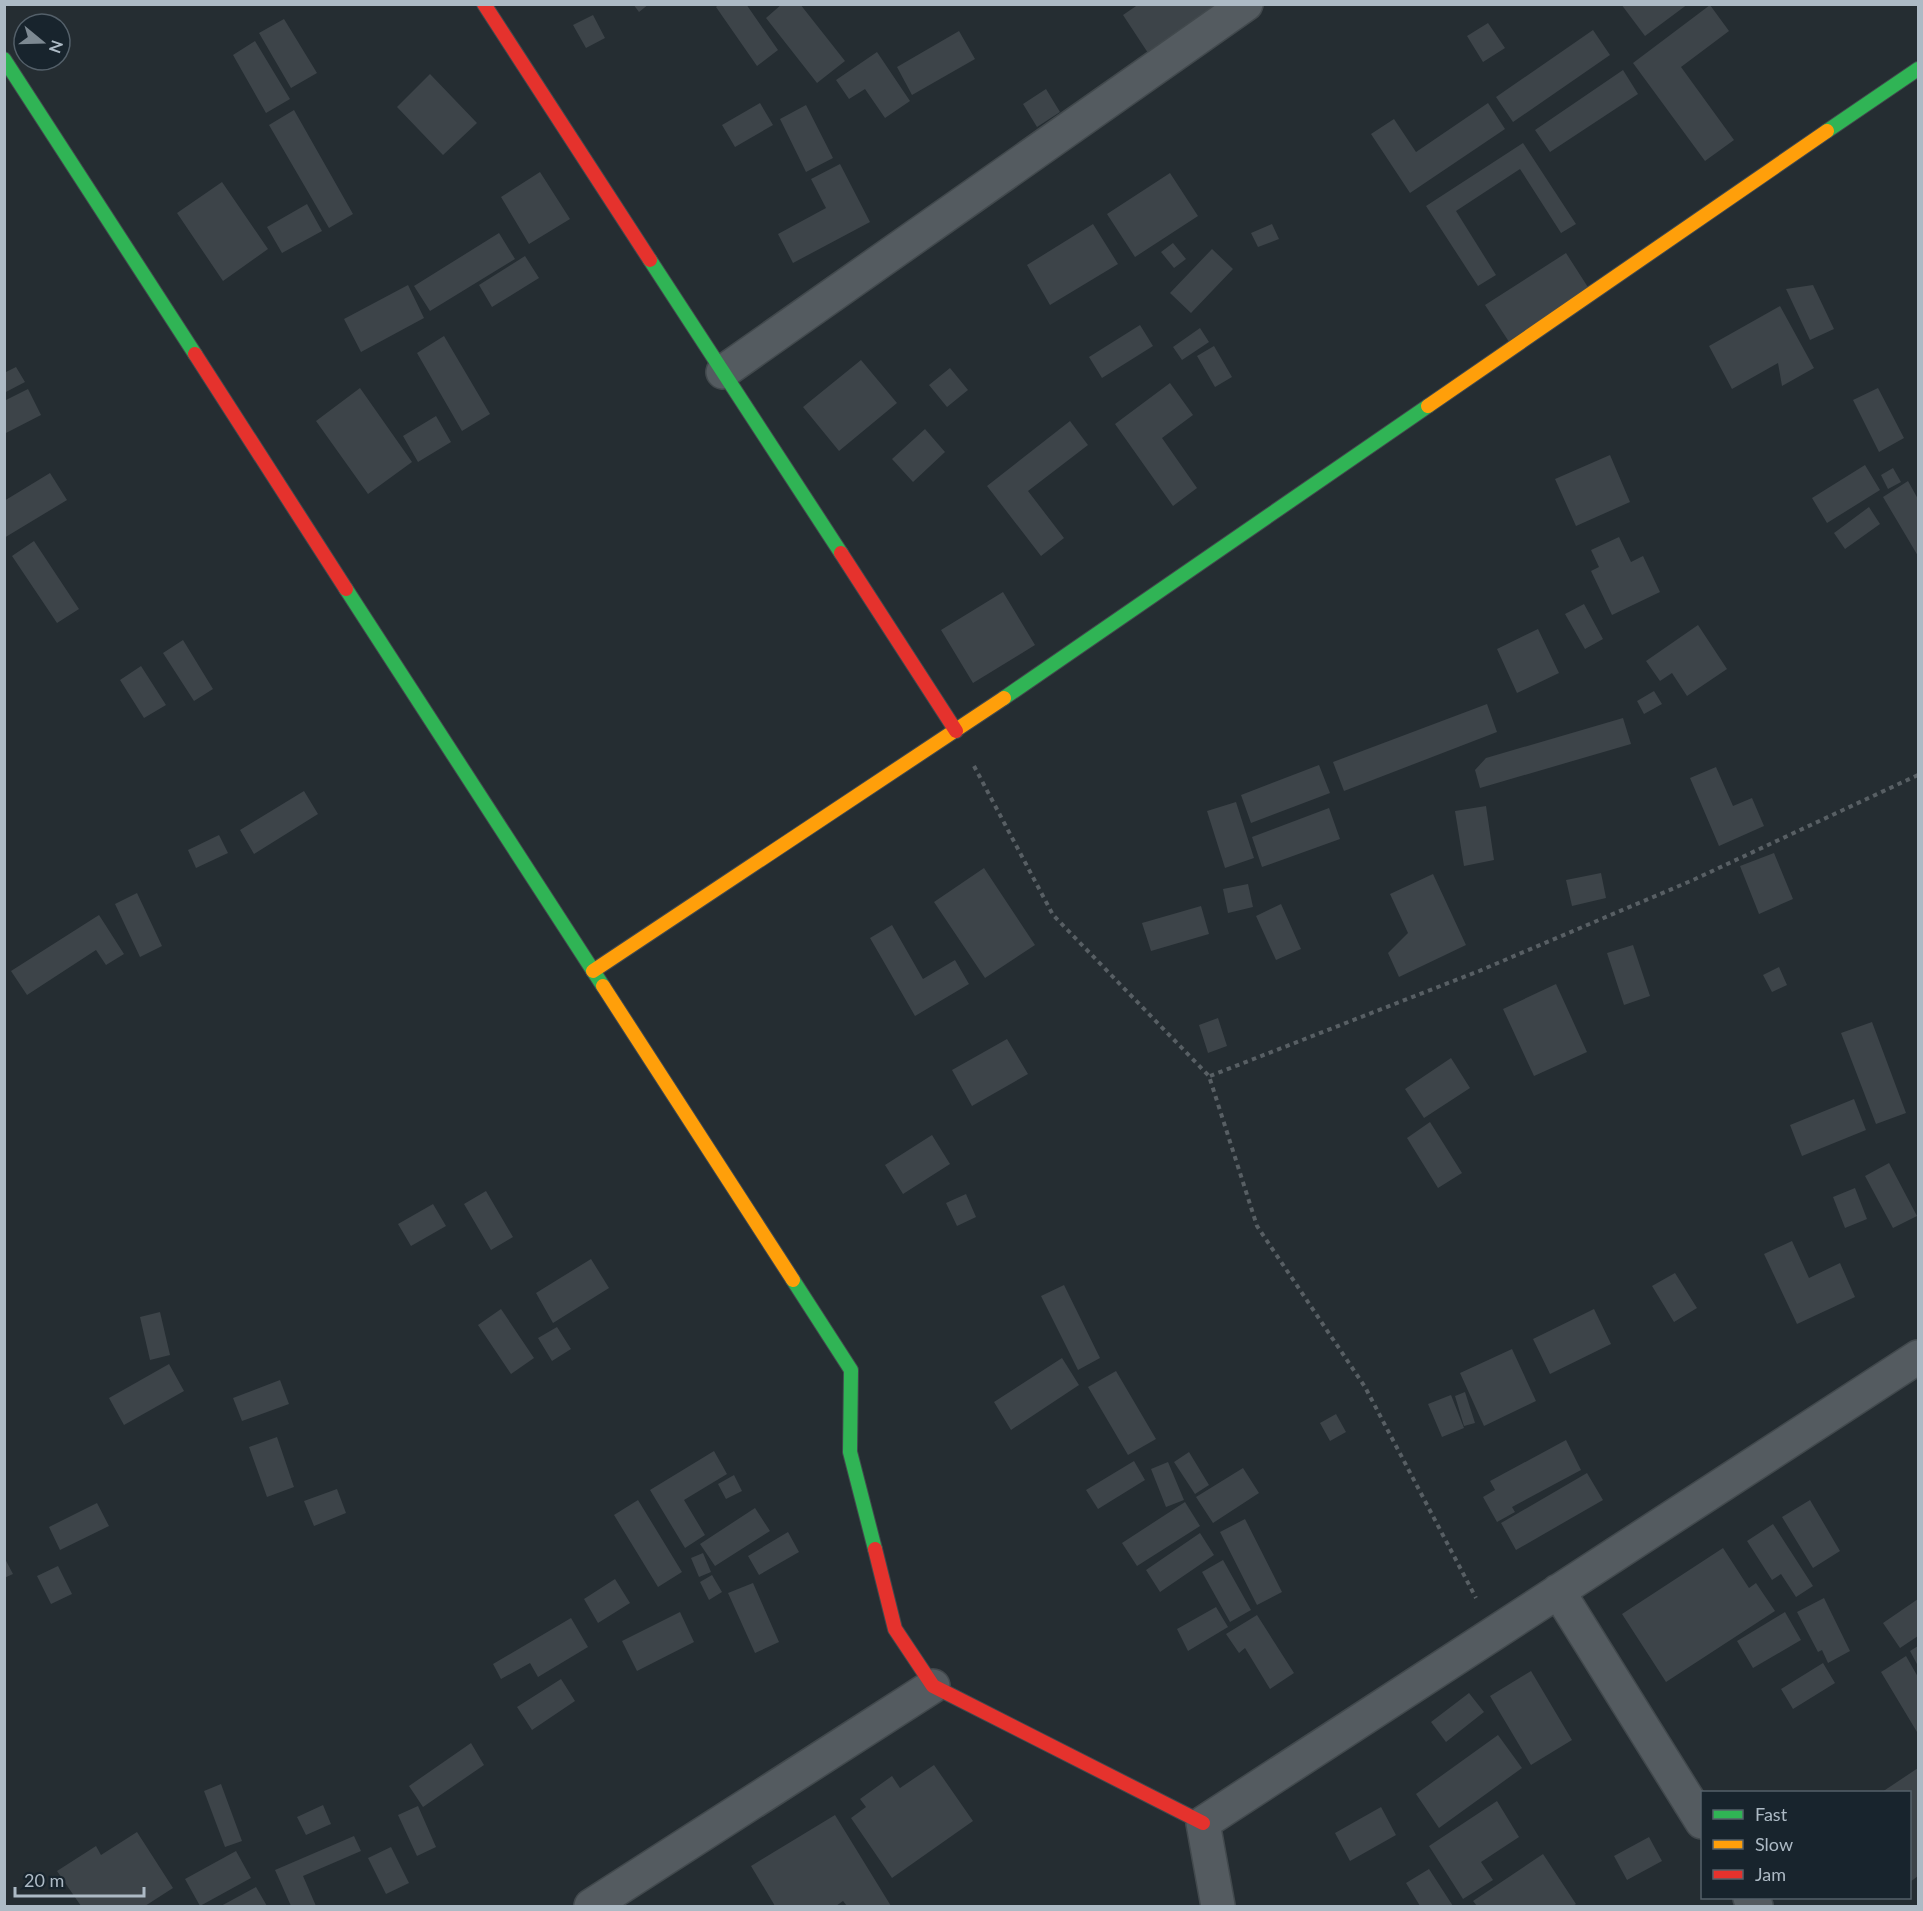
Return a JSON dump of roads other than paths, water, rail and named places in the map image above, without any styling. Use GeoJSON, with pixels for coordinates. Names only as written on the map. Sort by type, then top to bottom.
{"type":"FeatureCollection","features":[{"type":"Feature","properties":{"kind":"street"},"geometry":{"type":"LineString","coordinates":[[484,4],[956,731]]}},
{"type":"Feature","properties":{"kind":"street"},"geometry":{"type":"LineString","coordinates":[[723,372],[1246,4]]}},
{"type":"Feature","properties":{"kind":"street"},"geometry":{"type":"LineString","coordinates":[[4,59],[851,1370],[850,1452],[895,1629],[933,1686],[1203,1823]]}},
{"type":"Feature","properties":{"kind":"street"},"geometry":{"type":"LineString","coordinates":[[593,971],[956,731],[1918,69]]}},
{"type":"Feature","properties":{"kind":"street"},"geometry":{"type":"LineString","coordinates":[[1203,1823],[1918,1357]]}},
{"type":"Feature","properties":{"kind":"street"},"geometry":{"type":"LineString","coordinates":[[1558,1591],[1701,1820]]}},
{"type":"Feature","properties":{"kind":"street"},"geometry":{"type":"LineString","coordinates":[[591,1906],[933,1686]]}},
{"type":"Feature","properties":{"kind":"street"},"geometry":{"type":"LineString","coordinates":[[1203,1823],[1218,1906]]}}]}
